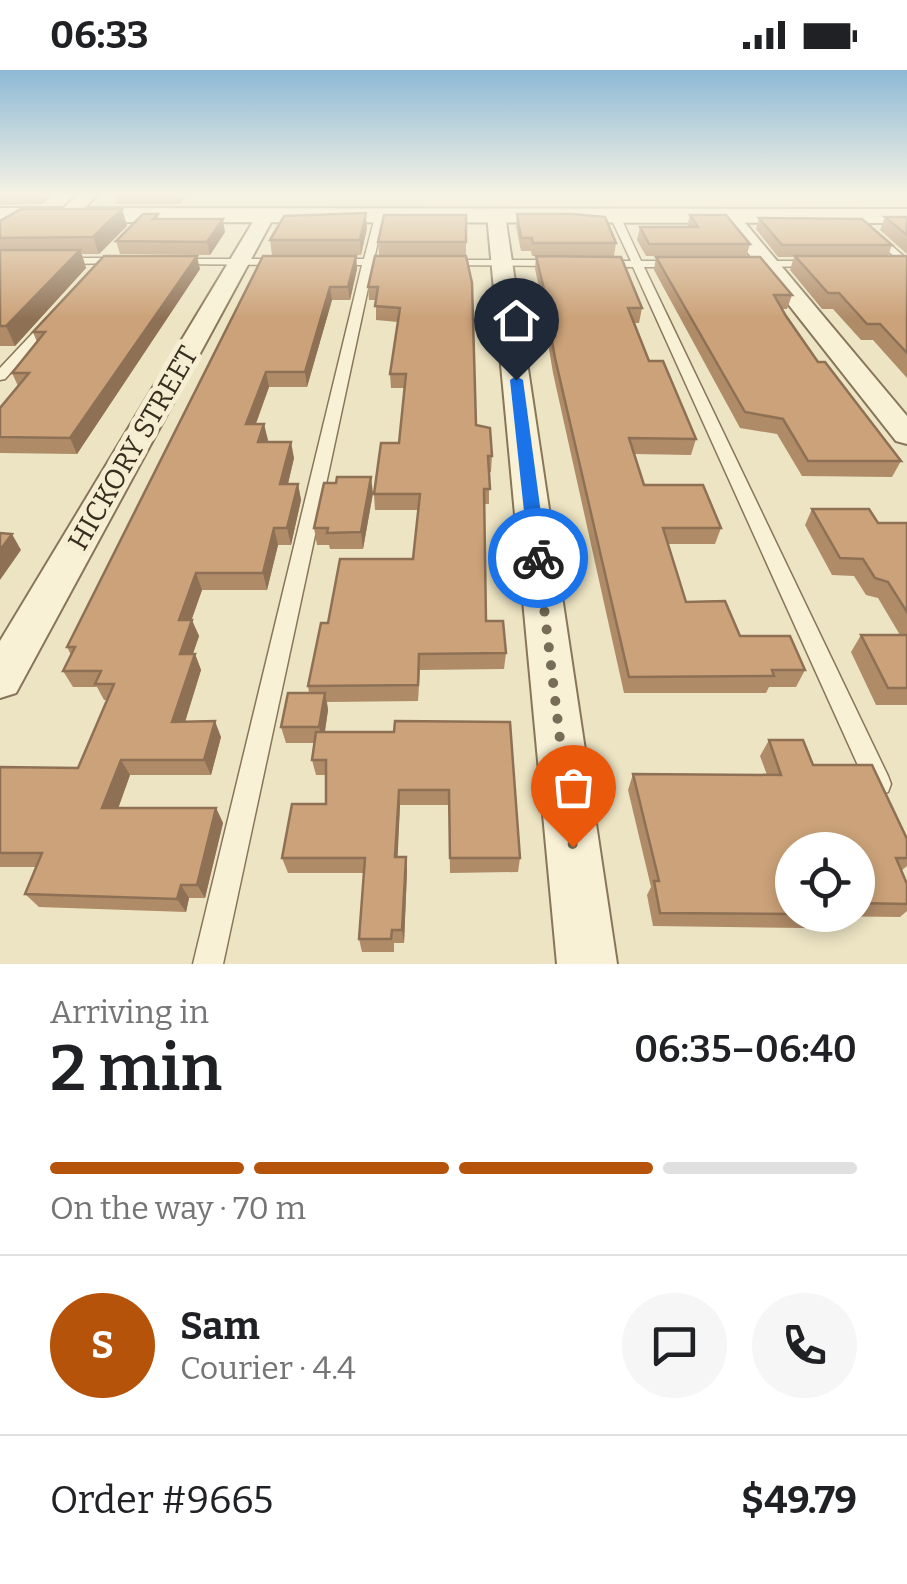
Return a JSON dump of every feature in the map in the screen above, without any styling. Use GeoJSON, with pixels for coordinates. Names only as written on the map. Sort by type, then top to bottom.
{"type":"FeatureCollection","features":[{"type":"Feature","properties":{"kind":"street","name":"HICKORY STREET"},"geometry":{"type":"LineString","coordinates":[[0,680],[254,236]]}},
{"type":"Feature","properties":{"kind":"street"},"geometry":{"type":"LineString","coordinates":[[499,236],[587,964]]}},
{"type":"Feature","properties":{"kind":"street"},"geometry":{"type":"LineString","coordinates":[[741,236],[759,264],[907,435]]}},
{"type":"Feature","properties":{"kind":"lane"},"geometry":{"type":"LineString","coordinates":[[208,964],[375,236]]}},
{"type":"Feature","properties":{"kind":"lane"},"geometry":{"type":"LineString","coordinates":[[625,236],[890,808]]}},
{"type":"Feature","properties":{"kind":"lane"},"geometry":{"type":"LineString","coordinates":[[875,236],[907,264]]}},
{"type":"Feature","properties":{"kind":"lane"},"geometry":{"type":"LineString","coordinates":[[93,276],[116,250]]}},
{"type":"Feature","properties":{"kind":"lane"},"geometry":{"type":"LineString","coordinates":[[53,261],[125,261]]}},
{"type":"Feature","properties":{"kind":"lane"},"geometry":{"type":"LineString","coordinates":[[164,261],[296,262]]}},
{"type":"Feature","properties":{"kind":"lane"},"geometry":{"type":"LineString","coordinates":[[314,262],[407,262]]}},
{"type":"Feature","properties":{"kind":"lane"},"geometry":{"type":"LineString","coordinates":[[426,262],[694,264]]}},
{"type":"Feature","properties":{"kind":"lane"},"geometry":{"type":"LineString","coordinates":[[759,264],[828,264]]}},
{"type":"Feature","properties":{"kind":"lane"},"geometry":{"type":"LineString","coordinates":[[887,264],[907,264]]}},
{"type":"Feature","properties":{"kind":"lane"},"geometry":{"type":"LineString","coordinates":[[0,376],[66,304]]}},
{"type":"Feature","properties":{"kind":"building"},"geometry":{"type":"Polygon","coordinates":[[[0,236],[94,236],[93,237],[0,236]]]}},
{"type":"Feature","properties":{"kind":"building"},"geometry":{"type":"Polygon","coordinates":[[[121,236],[211,236],[207,242],[116,241],[121,236]]]}},
{"type":"Feature","properties":{"kind":"building"},"geometry":{"type":"Polygon","coordinates":[[[272,236],[361,236],[360,240],[270,240],[272,236]]]}},
{"type":"Feature","properties":{"kind":"building"},"geometry":{"type":"Polygon","coordinates":[[[379,236],[466,236],[466,242],[378,242],[379,236]]]}},
{"type":"Feature","properties":{"kind":"building"},"geometry":{"type":"Polygon","coordinates":[[[613,236],[616,243],[533,243],[532,238],[521,238],[613,236]]]}},
{"type":"Feature","properties":{"kind":"building"},"geometry":{"type":"Polygon","coordinates":[[[645,236],[743,236],[750,244],[649,244],[645,236]]]}},
{"type":"Feature","properties":{"kind":"building"},"geometry":{"type":"Polygon","coordinates":[[[774,236],[881,236],[892,245],[782,245],[774,236]]]}},
{"type":"Feature","properties":{"kind":"building"},"geometry":{"type":"Polygon","coordinates":[[[0,250],[80,250],[6,326],[0,326],[0,250]]]}},
{"type":"Feature","properties":{"kind":"building"},"geometry":{"type":"Polygon","coordinates":[[[104,256],[197,256],[70,438],[0,437],[0,408],[29,373],[12,373],[45,332],[33,332],[104,256]]]}},
{"type":"Feature","properties":{"kind":"building"},"geometry":{"type":"Polygon","coordinates":[[[263,256],[356,256],[348,287],[330,287],[305,372],[266,372],[246,424],[264,424],[258,442],[291,442],[280,484],[298,484],[287,528],[274,528],[263,573],[196,573],[179,620],[192,620],[180,654],[195,654],[172,722],[215,721],[204,760],[121,760],[102,808],[216,808],[197,885],[181,885],[177,899],[25,894],[42,853],[0,853],[0,767],[78,768],[114,684],[95,684],[101,671],[63,671],[75,647],[67,647],[263,256]]]}},
{"type":"Feature","properties":{"kind":"building"},"geometry":{"type":"Polygon","coordinates":[[[375,256],[466,256],[472,283],[476,425],[490,428],[492,456],[488,456],[490,489],[484,489],[486,621],[503,621],[506,653],[419,654],[418,685],[308,686],[321,623],[328,623],[340,559],[413,559],[420,494],[374,494],[381,443],[399,443],[406,374],[390,374],[400,308],[375,306],[378,287],[368,287],[375,256]]]}},
{"type":"Feature","properties":{"kind":"building"},"geometry":{"type":"Polygon","coordinates":[[[536,256],[621,257],[642,308],[628,308],[649,361],[663,361],[696,439],[629,438],[644,485],[703,485],[721,528],[663,528],[686,602],[725,601],[740,636],[790,636],[805,670],[772,670],[774,676],[629,677],[555,358],[551,335],[555,335],[536,256]]]}},
{"type":"Feature","properties":{"kind":"building"},"geometry":{"type":"Polygon","coordinates":[[[795,256],[907,256],[907,353],[880,324],[867,324],[839,293],[828,293],[795,256]]]}},
{"type":"Feature","properties":{"kind":"building"},"geometry":{"type":"Polygon","coordinates":[[[656,257],[760,257],[792,295],[774,295],[786,316],[818,362],[825,362],[901,461],[808,461],[783,419],[745,412],[656,257]]]}},
{"type":"Feature","properties":{"kind":"building"},"geometry":{"type":"Polygon","coordinates":[[[337,477],[371,477],[361,532],[327,533],[328,528],[314,528],[324,483],[336,483],[337,477]]]}},
{"type":"Feature","properties":{"kind":"building"},"geometry":{"type":"Polygon","coordinates":[[[812,509],[869,509],[878,523],[907,523],[907,612],[888,582],[875,578],[863,559],[840,558],[812,509]]]}},
{"type":"Feature","properties":{"kind":"building"},"geometry":{"type":"Polygon","coordinates":[[[0,533],[12,534],[0,550],[0,533]]]}},
{"type":"Feature","properties":{"kind":"building"},"geometry":{"type":"Polygon","coordinates":[[[861,635],[907,635],[907,688],[888,688],[861,635]]]}},
{"type":"Feature","properties":{"kind":"building"},"geometry":{"type":"Polygon","coordinates":[[[288,693],[325,693],[319,727],[281,727],[288,693]]]}},
{"type":"Feature","properties":{"kind":"building"},"geometry":{"type":"Polygon","coordinates":[[[395,721],[510,722],[520,858],[450,858],[449,790],[399,790],[395,857],[406,857],[402,930],[392,930],[391,939],[359,939],[365,858],[282,858],[292,804],[326,804],[326,760],[312,760],[316,732],[394,732],[395,721]]]}},
{"type":"Feature","properties":{"kind":"building"},"geometry":{"type":"Polygon","coordinates":[[[769,740],[803,740],[813,765],[872,765],[907,839],[907,858],[896,858],[907,884],[907,904],[875,903],[875,832],[775,832],[775,914],[660,913],[654,881],[659,881],[633,774],[781,775],[769,740]]]}},
{"type":"Feature","properties":{"kind":"way so far"},"geometry":{"type":"LineString","coordinates":[[538,558],[573,847]]}},
{"type":"Feature","properties":{"kind":"route"},"geometry":{"type":"LineString","coordinates":[[516,380],[538,558]]}}]}
